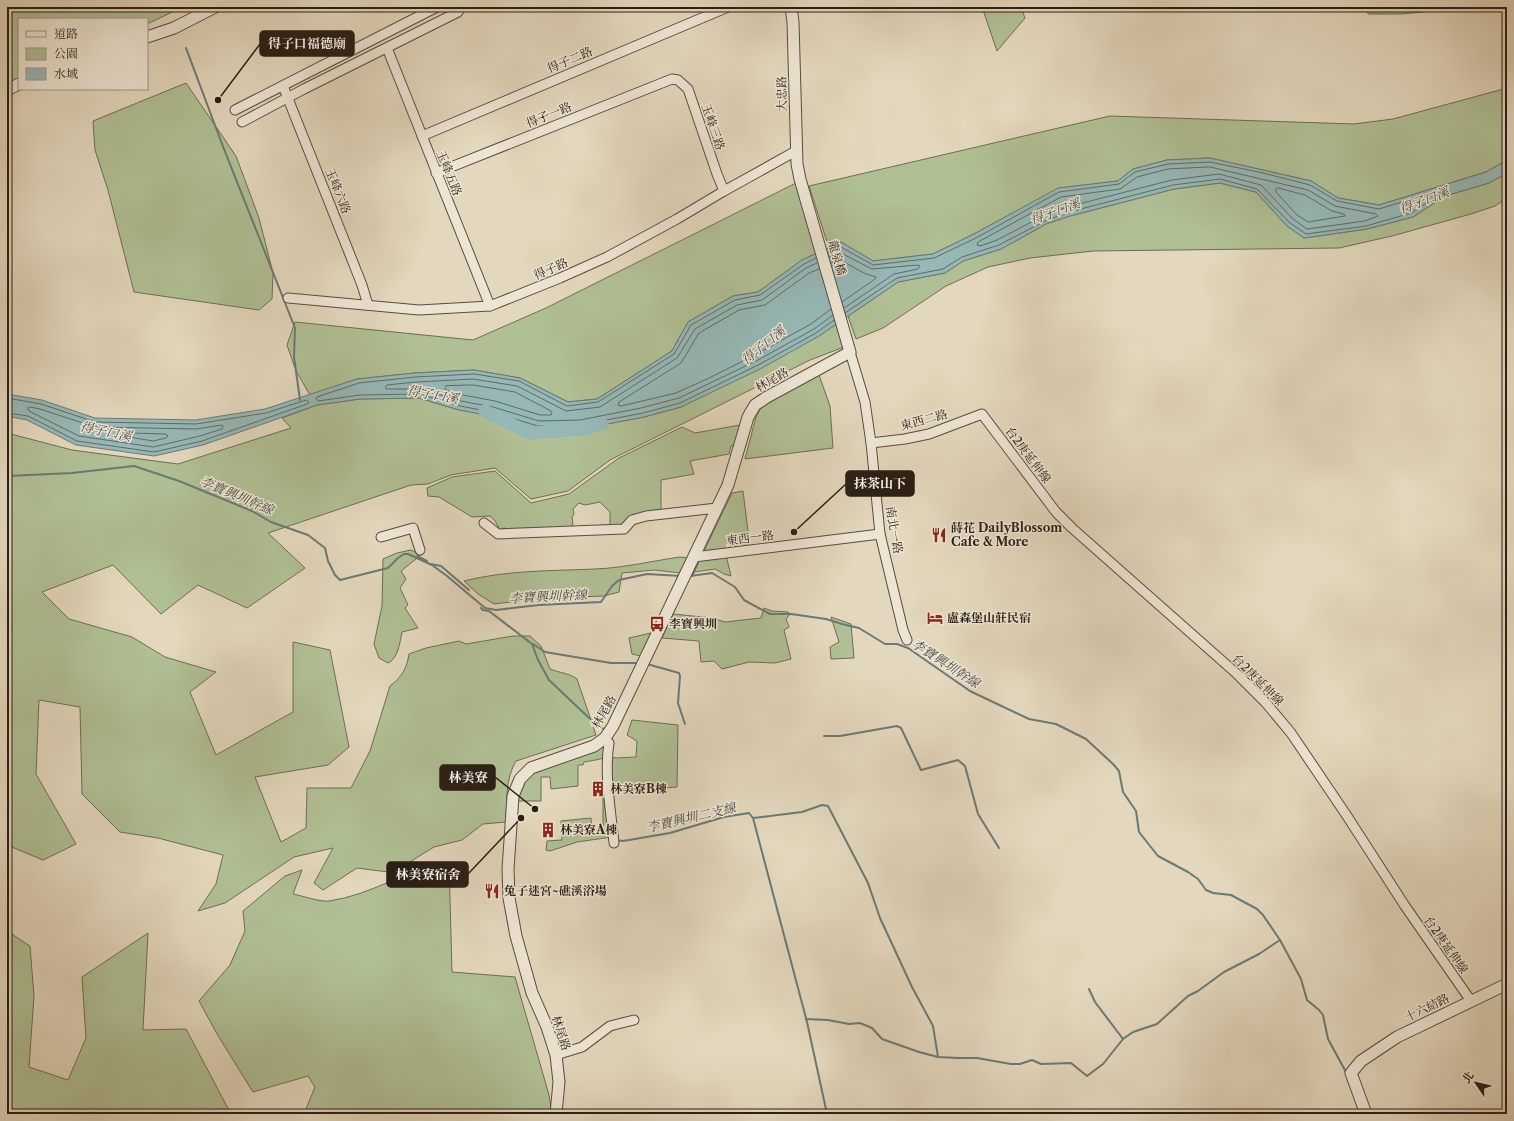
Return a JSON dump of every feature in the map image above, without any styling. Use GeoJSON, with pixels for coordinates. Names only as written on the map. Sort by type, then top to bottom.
{"type":"FeatureCollection","features":[{"type":"Feature","properties":{"kind":"street"},"geometry":{"type":"LineString","coordinates":[[148,37],[174,28],[215,7]]}},
{"type":"Feature","properties":{"kind":"street"},"geometry":{"type":"LineString","coordinates":[[235,110],[437,7]]}},
{"type":"Feature","properties":{"kind":"street"},"geometry":{"type":"LineString","coordinates":[[242,122],[458,12],[460,7]]}},
{"type":"Feature","properties":{"kind":"street","name":"得子二路"},"geometry":{"type":"LineString","coordinates":[[422,136],[728,7]]}},
{"type":"Feature","properties":{"kind":"street","name":"大忠路"},"geometry":{"type":"LineString","coordinates":[[791,7],[793,22],[796,151],[800,179]]}},
{"type":"Feature","properties":{"kind":"street","name":"玉峰五路"},"geometry":{"type":"LineString","coordinates":[[387,48],[490,306]]}},
{"type":"Feature","properties":{"kind":"street","name":"得子一路"},"geometry":{"type":"LineString","coordinates":[[436,173],[672,79]]}},
{"type":"Feature","properties":{"kind":"street","name":"玉峰三路"},"geometry":{"type":"LineString","coordinates":[[672,79],[678,80],[688,89],[717,174],[724,190]]}},
{"type":"Feature","properties":{"kind":"street"},"geometry":{"type":"LineString","coordinates":[[7,90],[18,84]]}},
{"type":"Feature","properties":{"kind":"street","name":"玉峰六路"},"geometry":{"type":"LineString","coordinates":[[283,86],[362,284],[368,305]]}},
{"type":"Feature","properties":{"kind":"street","name":"得子路"},"geometry":{"type":"LineString","coordinates":[[288,298],[419,310],[490,306],[560,278],[607,257],[677,219],[724,190],[796,151]]}},
{"type":"Feature","properties":{"kind":"street","name":"龍泉橋"},"geometry":{"type":"LineString","coordinates":[[800,179],[849,348]]}},
{"type":"Feature","properties":{"kind":"street","name":"南北一路"},"geometry":{"type":"LineString","coordinates":[[849,348],[864,402],[871,443],[880,534],[907,640]]}},
{"type":"Feature","properties":{"kind":"street","name":"林尾路"},"geometry":{"type":"LineString","coordinates":[[556,1114],[559,1082],[556,1055],[547,1027],[532,993],[516,936],[509,898],[508,869],[513,796],[520,779],[531,768],[594,746],[605,738],[613,726],[626,702],[728,485],[748,417],[755,405],[849,348]]}},
{"type":"Feature","properties":{"kind":"street","name":"東西二路"},"geometry":{"type":"LineString","coordinates":[[871,443],[929,434],[982,414]]}},
{"type":"Feature","properties":{"kind":"street","name":"台2庚延伸線"},"geometry":{"type":"LineString","coordinates":[[982,414],[1056,512],[1072,528],[1237,674],[1266,703],[1291,733],[1405,906],[1471,1001]]}},
{"type":"Feature","properties":{"kind":"street"},"geometry":{"type":"LineString","coordinates":[[484,523],[498,534],[624,529],[632,520],[646,516],[717,508]]}},
{"type":"Feature","properties":{"kind":"street"},"geometry":{"type":"LineString","coordinates":[[382,537],[413,528],[420,550]]}},
{"type":"Feature","properties":{"kind":"street","name":"東西一路"},"geometry":{"type":"LineString","coordinates":[[694,557],[880,534]]}},
{"type":"Feature","properties":{"kind":"street"},"geometry":{"type":"LineString","coordinates":[[605,738],[609,743],[607,754],[614,843]]}},
{"type":"Feature","properties":{"kind":"street","name":"十六結路"},"geometry":{"type":"LineString","coordinates":[[1366,1114],[1351,1073],[1361,1061],[1397,1037],[1507,984]]}},
{"type":"Feature","properties":{"kind":"street"},"geometry":{"type":"LineString","coordinates":[[556,1055],[582,1047],[610,1026],[634,1020]]}},
{"type":"Feature","properties":{"kind":"green space"},"geometry":{"type":"Polygon","coordinates":[[[7,7],[183,7],[148,24],[148,18],[18,18],[18,85],[7,90],[7,7]]]}},
{"type":"Feature","properties":{"kind":"green space"},"geometry":{"type":"Polygon","coordinates":[[[982,7],[1021,7],[1025,18],[997,51],[982,7]]]}},
{"type":"Feature","properties":{"kind":"green space"},"geometry":{"type":"Polygon","coordinates":[[[1367,7],[1469,7],[1402,14],[1368,14],[1367,7]]]}},
{"type":"Feature","properties":{"kind":"green space"},"geometry":{"type":"Polygon","coordinates":[[[186,83],[236,156],[259,218],[273,273],[272,299],[259,310],[134,292],[108,190],[95,150],[93,121],[186,83]]]}},
{"type":"Feature","properties":{"kind":"green space"},"geometry":{"type":"Polygon","coordinates":[[[1507,88],[1507,160],[1486,172],[1379,205],[1338,198],[1311,181],[1210,158],[1167,160],[1133,169],[1118,181],[1060,188],[933,254],[873,261],[841,242],[829,248],[809,186],[1110,116],[1354,124],[1393,119],[1507,88]]]}},
{"type":"Feature","properties":{"kind":"green space"},"geometry":{"type":"Polygon","coordinates":[[[1507,173],[1507,198],[1495,206],[1392,236],[1339,248],[1093,251],[1030,258],[988,267],[946,286],[883,328],[856,339],[848,316],[898,282],[945,273],[963,261],[1001,249],[1046,224],[1070,216],[1174,189],[1220,183],[1256,192],[1287,226],[1304,238],[1367,229],[1413,217],[1445,196],[1489,183],[1507,173]]]}},
{"type":"Feature","properties":{"kind":"green space"},"geometry":{"type":"Polygon","coordinates":[[[798,182],[817,253],[802,260],[758,292],[733,296],[688,322],[672,351],[597,399],[568,402],[520,378],[474,370],[415,373],[357,379],[310,395],[296,371],[287,345],[295,322],[473,340],[546,308],[798,182]]]}},
{"type":"Feature","properties":{"kind":"green space"},"geometry":{"type":"Polygon","coordinates":[[[838,323],[844,347],[810,360],[610,460],[568,491],[531,499],[495,468],[451,475],[428,484],[411,485],[268,533],[305,568],[247,608],[198,585],[161,614],[113,565],[42,592],[69,619],[132,637],[165,657],[216,672],[190,692],[216,755],[293,712],[293,642],[330,650],[349,747],[328,765],[255,777],[281,842],[306,828],[307,788],[351,788],[370,751],[390,686],[403,672],[407,664],[409,654],[426,648],[459,641],[466,644],[513,636],[530,636],[541,646],[550,669],[568,674],[577,679],[596,735],[516,761],[512,768],[508,783],[506,822],[483,824],[462,840],[434,847],[405,865],[388,872],[357,868],[323,890],[314,883],[333,848],[294,857],[225,903],[198,911],[216,884],[223,855],[158,838],[120,832],[82,794],[80,707],[39,700],[36,774],[76,844],[43,860],[7,845],[7,433],[72,450],[178,464],[291,428],[282,418],[317,405],[360,399],[419,398],[459,410],[580,429],[644,417],[681,407],[819,336],[838,323]]]}},
{"type":"Feature","properties":{"kind":"green space"},"geometry":{"type":"Polygon","coordinates":[[[819,375],[830,406],[833,448],[745,459],[756,417],[762,406],[819,375]]]}},
{"type":"Feature","properties":{"kind":"green space"},"geometry":{"type":"Polygon","coordinates":[[[740,425],[738,443],[731,446],[729,454],[690,461],[694,474],[661,480],[661,509],[638,514],[622,526],[610,525],[610,512],[600,502],[585,505],[579,503],[573,509],[573,524],[570,528],[513,530],[504,528],[500,530],[490,516],[472,517],[439,497],[428,496],[427,488],[452,477],[495,471],[531,503],[569,494],[619,458],[682,427],[695,433],[740,425]]]}},
{"type":"Feature","properties":{"kind":"green space"},"geometry":{"type":"Polygon","coordinates":[[[743,491],[750,547],[726,551],[704,551],[732,493],[743,491]]]}},
{"type":"Feature","properties":{"kind":"green space"},"geometry":{"type":"Polygon","coordinates":[[[411,550],[421,555],[401,571],[406,579],[400,588],[408,605],[405,608],[418,628],[402,632],[396,654],[388,663],[379,658],[374,644],[382,606],[383,559],[397,553],[411,550]]]}},
{"type":"Feature","properties":{"kind":"green space"},"geometry":{"type":"Polygon","coordinates":[[[726,555],[731,576],[715,569],[694,572],[700,558],[726,555]]]}},
{"type":"Feature","properties":{"kind":"green space"},"geometry":{"type":"Polygon","coordinates":[[[680,557],[689,558],[681,573],[654,570],[622,573],[619,592],[604,596],[544,598],[494,604],[478,594],[464,581],[480,577],[513,573],[616,567],[680,557]]]}},
{"type":"Feature","properties":{"kind":"green space"},"geometry":{"type":"Polygon","coordinates":[[[764,608],[772,611],[788,612],[790,614],[786,619],[789,627],[784,630],[791,659],[775,663],[749,662],[722,669],[714,661],[701,662],[699,641],[662,638],[673,614],[712,618],[725,622],[761,618],[764,608]]]}},
{"type":"Feature","properties":{"kind":"green space"},"geometry":{"type":"Polygon","coordinates":[[[831,617],[851,624],[854,658],[831,659],[830,647],[839,642],[831,617]]]}},
{"type":"Feature","properties":{"kind":"green space"},"geometry":{"type":"Polygon","coordinates":[[[651,633],[641,656],[632,654],[629,638],[651,633]]]}},
{"type":"Feature","properties":{"kind":"green space"},"geometry":{"type":"Polygon","coordinates":[[[632,720],[678,725],[677,787],[651,789],[611,789],[609,757],[636,757],[637,741],[627,735],[632,720]]]}},
{"type":"Feature","properties":{"kind":"green space"},"geometry":{"type":"Polygon","coordinates":[[[603,743],[605,752],[601,759],[584,762],[583,765],[578,765],[578,786],[551,789],[550,777],[541,777],[541,801],[516,801],[517,792],[532,769],[603,743]]]}},
{"type":"Feature","properties":{"kind":"green space"},"geometry":{"type":"Polygon","coordinates":[[[603,770],[606,770],[612,837],[577,842],[550,851],[546,850],[547,841],[562,840],[561,821],[591,818],[592,833],[603,832],[603,770]]]}},
{"type":"Feature","properties":{"kind":"green space"},"geometry":{"type":"Polygon","coordinates":[[[449,862],[452,972],[515,977],[549,1095],[552,1114],[304,1114],[315,1087],[308,1076],[253,1092],[217,1034],[199,1001],[230,965],[245,931],[243,911],[285,876],[302,870],[293,894],[316,900],[329,901],[345,898],[375,888],[419,870],[449,862]]]}},
{"type":"Feature","properties":{"kind":"green space"},"geometry":{"type":"Polygon","coordinates":[[[7,931],[30,946],[34,996],[29,1067],[68,1080],[86,1038],[82,977],[148,933],[143,1030],[186,1029],[231,1114],[7,1114],[7,931]]]}},
{"type":"Feature","properties":{"kind":"water"},"geometry":{"type":"Polygon","coordinates":[[[1210,158],[1311,181],[1338,198],[1379,205],[1486,172],[1507,160],[1507,173],[1489,183],[1445,196],[1413,217],[1367,229],[1304,238],[1287,226],[1256,192],[1220,183],[1174,189],[1070,216],[1046,224],[1001,249],[963,261],[945,273],[898,282],[819,336],[762,368],[681,407],[644,417],[581,429],[538,430],[491,416],[459,410],[419,398],[360,399],[317,405],[203,445],[154,456],[76,445],[27,420],[7,416],[7,394],[42,400],[95,418],[196,420],[265,409],[357,379],[415,373],[474,370],[520,378],[568,402],[597,399],[672,351],[688,322],[733,296],[758,292],[802,260],[841,242],[873,261],[933,254],[974,234],[1058,188],[1118,181],[1133,169],[1167,160],[1210,158]]]}},
{"type":"Feature","properties":{"kind":"waterway"},"geometry":{"type":"LineString","coordinates":[[186,48],[222,144],[295,328],[294,357],[300,400]]}},
{"type":"Feature","properties":{"kind":"waterway","name":"得子口溪"},"geometry":{"type":"LineString","coordinates":[[485,411],[529,433],[583,429],[602,424]]}},
{"type":"Feature","properties":{"kind":"waterway","name":"李寶興圳幹線"},"geometry":{"type":"LineString","coordinates":[[7,476],[72,473],[134,466],[179,481],[252,511],[271,522],[308,535],[325,548],[328,561],[335,575],[340,580],[388,568],[398,558],[404,554],[408,554],[432,565],[485,608],[496,610],[539,605],[601,602],[612,586],[619,580],[647,574],[681,576]]}},
{"type":"Feature","properties":{"kind":"waterway","name":"李寶興圳幹線"},"geometry":{"type":"LineString","coordinates":[[417,556],[427,561]]}},
{"type":"Feature","properties":{"kind":"waterway"},"geometry":{"type":"LineString","coordinates":[[692,576],[698,563]]}},
{"type":"Feature","properties":{"kind":"waterway","name":"李寶興圳幹線"},"geometry":{"type":"LineString","coordinates":[[431,564],[441,566],[469,590]]}},
{"type":"Feature","properties":{"kind":"waterway","name":"李寶興圳幹線"},"geometry":{"type":"LineString","coordinates":[[690,576],[712,573],[735,587],[744,600],[770,614],[791,614],[826,619],[859,628],[885,644],[897,644],[908,648],[970,691],[1029,719],[1056,724],[1086,739],[1119,771],[1123,792],[1136,811],[1139,832],[1158,856],[1198,879],[1206,890],[1213,893],[1231,895],[1257,909],[1263,915],[1280,940],[1301,979],[1307,1000],[1323,1015],[1328,1039],[1347,1074]]}},
{"type":"Feature","properties":{"kind":"waterway","name":"李寶興圳二支線"},"geometry":{"type":"LineString","coordinates":[[481,608],[489,611],[532,644],[538,660],[549,680],[588,717],[606,731]]}},
{"type":"Feature","properties":{"kind":"waterway"},"geometry":{"type":"LineString","coordinates":[[533,644],[545,652],[611,663],[639,663]]}},
{"type":"Feature","properties":{"kind":"waterway"},"geometry":{"type":"LineString","coordinates":[[647,664],[679,673],[678,703],[685,724]]}},
{"type":"Feature","properties":{"kind":"waterway"},"geometry":{"type":"LineString","coordinates":[[824,736],[840,736],[897,726],[901,728],[921,770],[958,760],[965,766],[978,814],[999,848]]}},
{"type":"Feature","properties":{"kind":"waterway"},"geometry":{"type":"LineString","coordinates":[[753,818],[802,812],[822,805],[828,806],[868,883],[880,918],[912,987],[933,1026],[938,1057],[977,1058],[1011,1064],[1020,1064],[1032,1060],[1041,1064],[1071,1063],[1087,1076],[1103,1064],[1123,1039],[1133,1032],[1157,1024],[1188,996],[1198,991],[1224,972],[1259,954],[1280,940]]}},
{"type":"Feature","properties":{"kind":"waterway","name":"李寶興圳二支線"},"geometry":{"type":"LineString","coordinates":[[617,840],[623,841],[670,833],[724,817],[749,813],[753,818],[807,1022],[827,1114]]}},
{"type":"Feature","properties":{"kind":"waterway"},"geometry":{"type":"LineString","coordinates":[[1089,989],[1095,1002],[1123,1039]]}},
{"type":"Feature","properties":{"kind":"waterway"},"geometry":{"type":"LineString","coordinates":[[806,1019],[828,1020],[849,1024],[860,1023],[872,1028],[882,1039],[938,1057]]}},
{"type":"Feature","properties":{"kind":"place","name":"得子口福德廟"},"geometry":{"type":"Point","coordinates":[218,100]}},
{"type":"Feature","properties":{"kind":"place","name":"抹茶山下"},"geometry":{"type":"Point","coordinates":[794,532]}},
{"type":"Feature","properties":{"kind":"place","name":"蒔花 DailyBlossom Cafe & More"},"geometry":{"type":"Point","coordinates":[939,535]}},
{"type":"Feature","properties":{"kind":"place","name":"盧森堡山莊民宿"},"geometry":{"type":"Point","coordinates":[935,618]}},
{"type":"Feature","properties":{"kind":"place","name":"李寶興圳"},"geometry":{"type":"Point","coordinates":[657,624]}},
{"type":"Feature","properties":{"kind":"place","name":"林美寮B棟"},"geometry":{"type":"Point","coordinates":[598,789]}},
{"type":"Feature","properties":{"kind":"place","name":"林美寮"},"geometry":{"type":"Point","coordinates":[535,809]}},
{"type":"Feature","properties":{"kind":"place","name":"林美寮宿舍"},"geometry":{"type":"Point","coordinates":[521,818]}},
{"type":"Feature","properties":{"kind":"place","name":"林美寮A棟"},"geometry":{"type":"Point","coordinates":[548,830]}},
{"type":"Feature","properties":{"kind":"place","name":"兔子迷宮~礁溪浴場"},"geometry":{"type":"Point","coordinates":[492,891]}}]}
